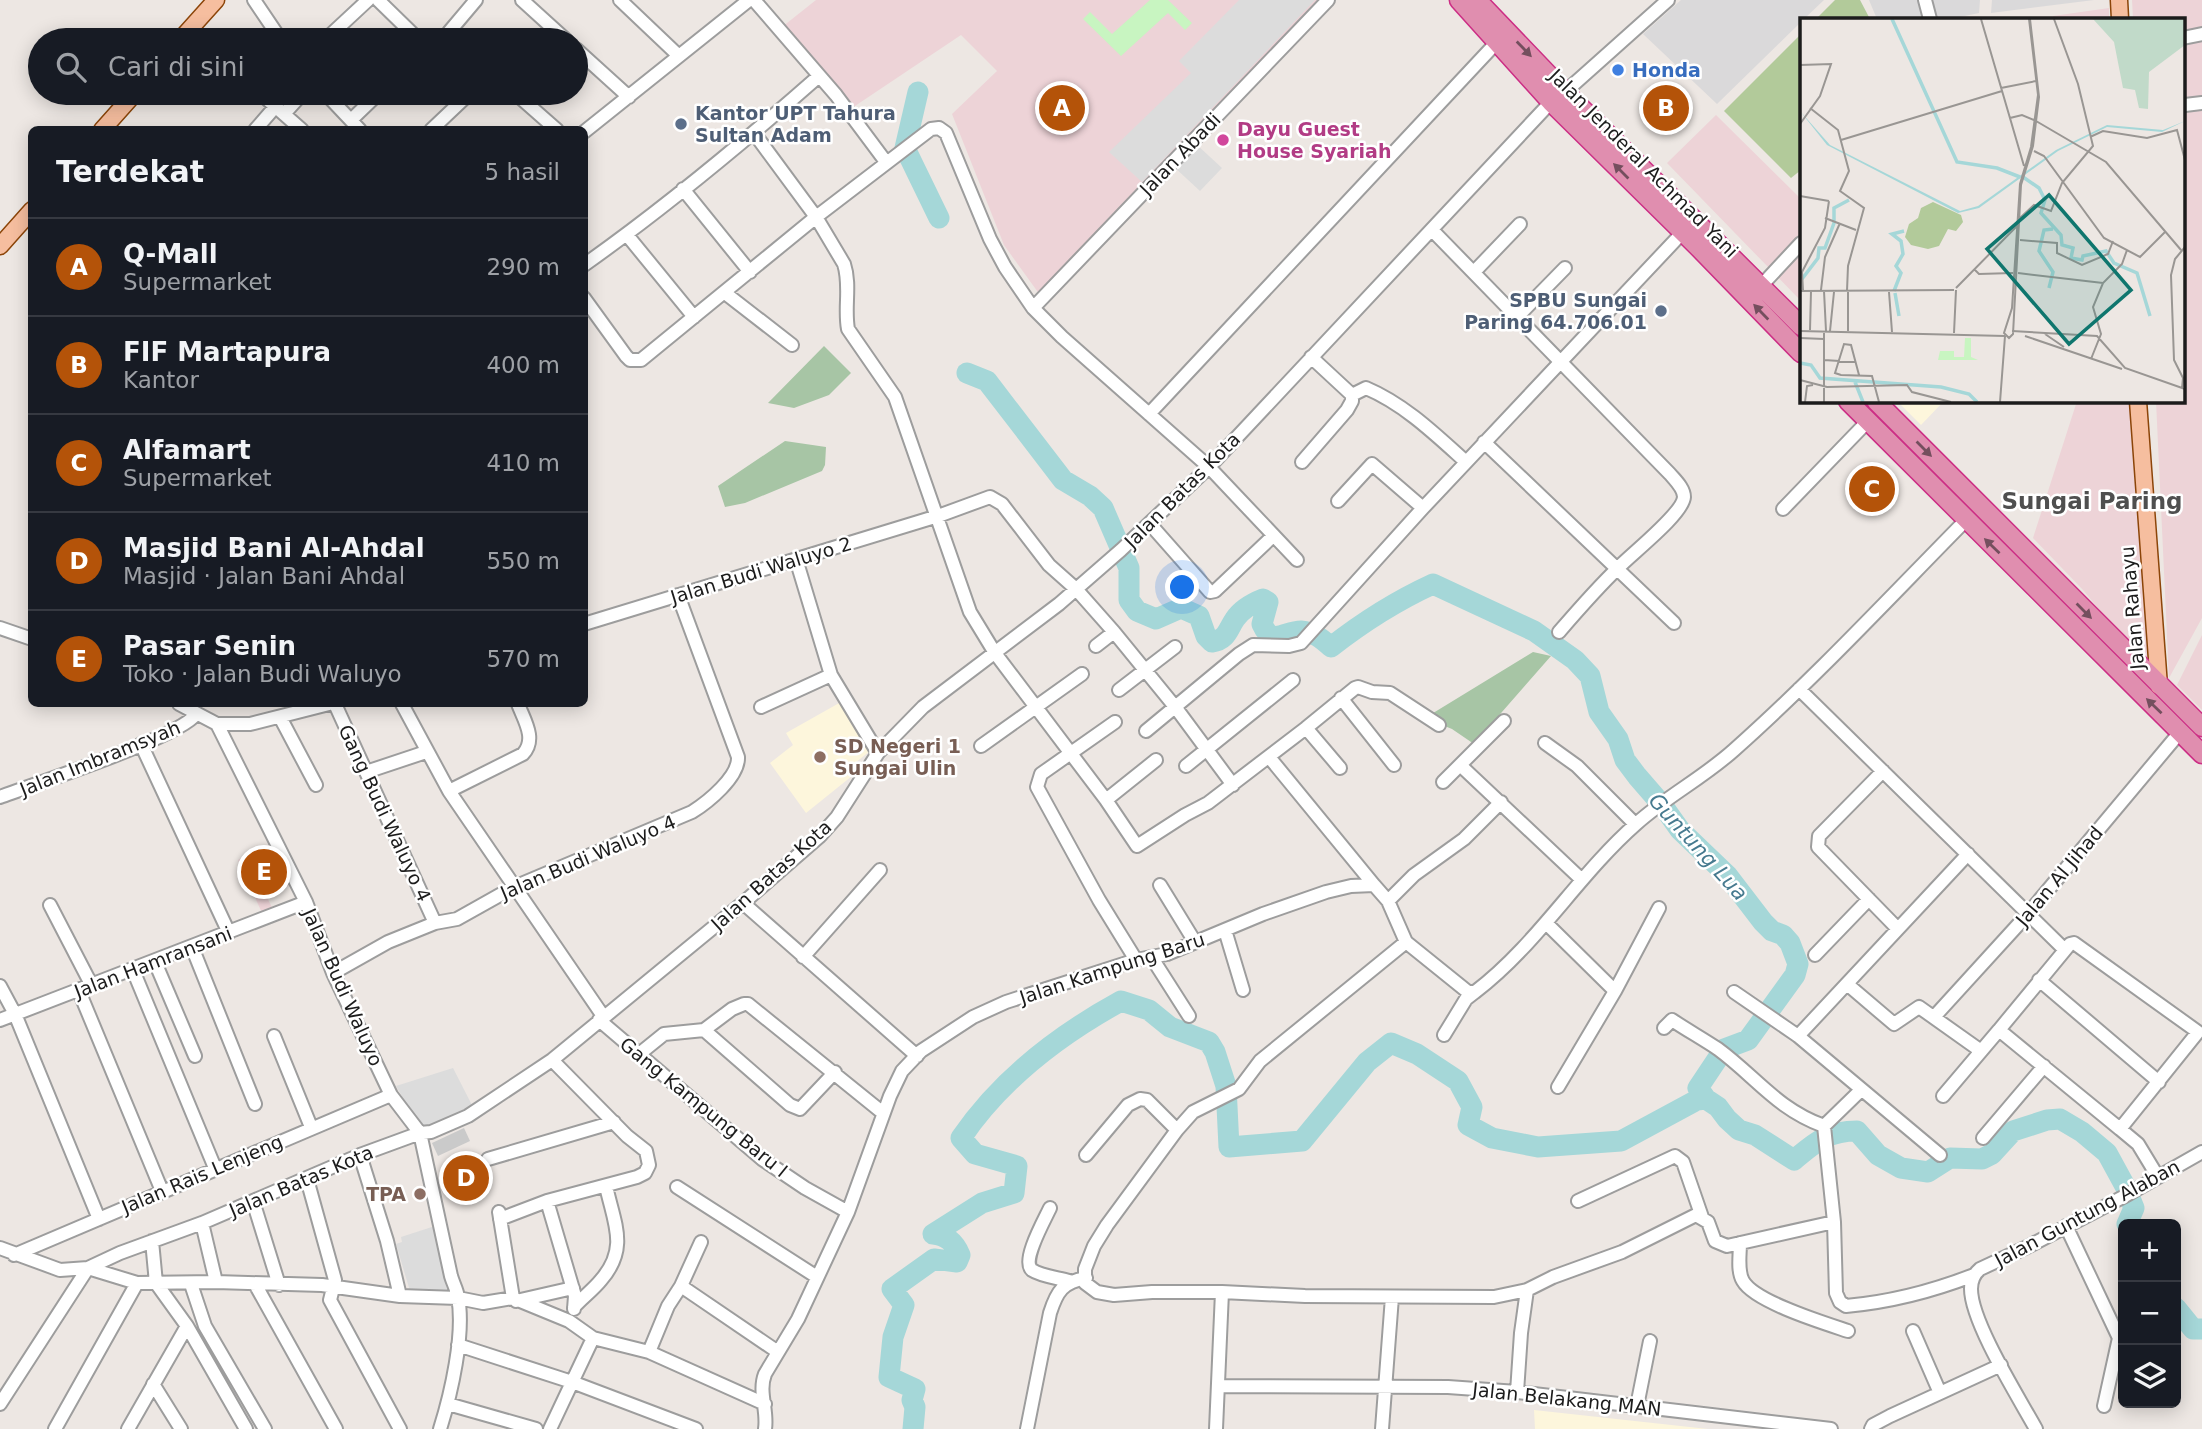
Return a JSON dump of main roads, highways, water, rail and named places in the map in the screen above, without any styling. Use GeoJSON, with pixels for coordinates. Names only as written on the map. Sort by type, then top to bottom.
{"type":"FeatureCollection","features":[{"type":"Feature","properties":{"kind":"highway","name":"Jalan Jenderal Achmad Yani"},"geometry":{"type":"LineString","coordinates":[[1458,0],[1497,42],[1558,97],[1655,193],[1761,286],[1800,325]]}},
{"type":"Feature","properties":{"kind":"highway","name":"Jalan Jenderal Achmad Yani"},"geometry":{"type":"LineString","coordinates":[[1477,0],[1558,97]]}},
{"type":"Feature","properties":{"kind":"highway","name":"Jalan Jenderal Achmad Yani"},"geometry":{"type":"LineString","coordinates":[[1655,193],[1683,232],[1800,352]]}},
{"type":"Feature","properties":{"kind":"highway"},"geometry":{"type":"LineString","coordinates":[[1849,402],[1935,489],[1968,518],[1982,536],[2033,573]]}},
{"type":"Feature","properties":{"kind":"highway"},"geometry":{"type":"LineString","coordinates":[[1877,402],[2202,754]]}},
{"type":"Feature","properties":{"kind":"highway"},"geometry":{"type":"LineString","coordinates":[[2058,598],[2202,727]]}},
{"type":"Feature","properties":{"kind":"main road"},"geometry":{"type":"LineString","coordinates":[[197,28],[216,0]]}},
{"type":"Feature","properties":{"kind":"main road"},"geometry":{"type":"LineString","coordinates":[[2119,0],[2120,18]]}},
{"type":"Feature","properties":{"kind":"main road"},"geometry":{"type":"LineString","coordinates":[[106,126],[124,105]]}},
{"type":"Feature","properties":{"kind":"main road"},"geometry":{"type":"LineString","coordinates":[[0,246],[28,214]]}},
{"type":"Feature","properties":{"kind":"main road","name":"Jalan Rahayu"},"geometry":{"type":"LineString","coordinates":[[2138,402],[2159,686]]}},
{"type":"Feature","properties":{"kind":"waterway"},"geometry":{"type":"LineString","coordinates":[[918,92],[905,148],[939,218]]}},
{"type":"Feature","properties":{"kind":"waterway","name":"Guntung Lua"},"geometry":{"type":"LineString","coordinates":[[967,373],[987,381],[1063,480],[1090,496],[1103,508],[1129,568],[1129,600],[1137,611],[1156,619],[1181,608],[1199,616],[1206,636],[1212,642],[1224,636],[1244,610],[1263,599],[1268,602],[1262,624],[1270,635],[1279,636],[1301,631],[1317,636],[1331,647],[1380,612],[1433,584],[1534,631],[1575,660],[1590,676],[1599,712],[1618,739],[1625,760],[1680,830],[1727,875],[1763,922],[1790,943],[1798,964],[1795,975],[1748,1040],[1724,1049],[1698,1088],[1706,1099]]}},
{"type":"Feature","properties":{"kind":"waterway"},"geometry":{"type":"LineString","coordinates":[[913,1429],[915,1407],[912,1400],[915,1389],[889,1377],[893,1337],[904,1305],[892,1289],[934,1259],[957,1262],[960,1255],[953,1243],[933,1234],[982,1203],[1014,1193],[1017,1166],[975,1154],[961,1138],[994,1096],[1033,1060],[1075,1028],[1121,1001],[1149,1010],[1170,1027],[1209,1042],[1226,1086],[1229,1147],[1302,1141],[1367,1062],[1391,1043],[1417,1054],[1458,1081],[1472,1107],[1468,1125],[1492,1138],[1538,1147],[1621,1141],[1697,1100],[1706,1099],[1718,1107],[1739,1130],[1755,1135],[1794,1160],[1830,1135],[1857,1131],[1878,1155],[1901,1168],[1928,1172],[1950,1158],[1982,1159],[1992,1154],[2013,1131],[2047,1120],[2060,1119],[2082,1132],[2107,1153],[2134,1208],[2129,1219]]}},
{"type":"Feature","properties":{"kind":"waterway","name":"Sungai Paring"},"geometry":{"type":"LineString","coordinates":[[2181,1314],[2193,1329],[2202,1329]]}},
{"type":"Feature","properties":{"kind":"place","name":"Honda"},"geometry":{"type":"Point","coordinates":[1618,70]}},
{"type":"Feature","properties":{"kind":"place","name":"Q-Mall"},"geometry":{"type":"Point","coordinates":[1062,108]}},
{"type":"Feature","properties":{"kind":"place","name":"FIF Martapura"},"geometry":{"type":"Point","coordinates":[1666,108]}},
{"type":"Feature","properties":{"kind":"place","name":"Kantor UPT Tahura Sultan Adam"},"geometry":{"type":"Point","coordinates":[681,124]}},
{"type":"Feature","properties":{"kind":"place","name":"Dayu Guest House Syariah"},"geometry":{"type":"Point","coordinates":[1223,140]}},
{"type":"Feature","properties":{"kind":"place","name":"SPBU Sungai Paring 64.706.01"},"geometry":{"type":"Point","coordinates":[1661,311]}},
{"type":"Feature","properties":{"kind":"place","name":"Alfamart"},"geometry":{"type":"Point","coordinates":[1872,489]}},
{"type":"Feature","properties":{"kind":"place","name":"SD Negeri 1 Sungai Ulin"},"geometry":{"type":"Point","coordinates":[820,757]}},
{"type":"Feature","properties":{"kind":"place","name":"Pasar Senin"},"geometry":{"type":"Point","coordinates":[264,872]}},
{"type":"Feature","properties":{"kind":"place","name":"Masjid Bani Al-Ahdal"},"geometry":{"type":"Point","coordinates":[466,1178]}},
{"type":"Feature","properties":{"kind":"place","name":"TPA"},"geometry":{"type":"Point","coordinates":[420,1194]}},
{"type":"Feature","properties":{"kind":"district","name":"Sungai Paring"},"geometry":{"type":"Point","coordinates":[2092,501]}}]}
